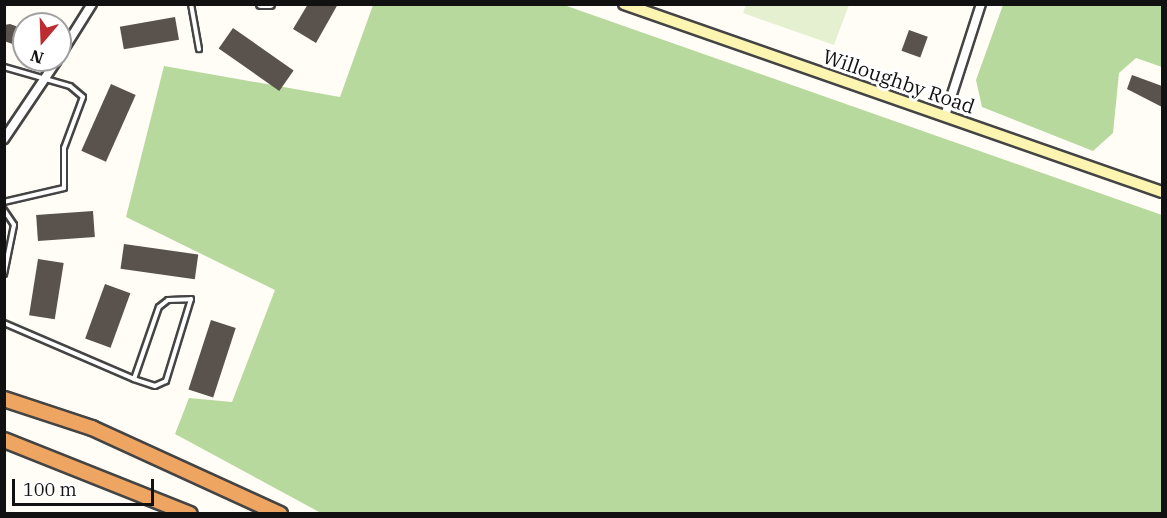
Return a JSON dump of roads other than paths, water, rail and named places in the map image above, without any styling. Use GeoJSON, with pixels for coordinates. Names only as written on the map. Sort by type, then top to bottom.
{"type":"FeatureCollection","features":[{"type":"Feature","properties":{"kind":"highway"},"geometry":{"type":"LineString","coordinates":[[4,399],[92,428],[280,513]]}},
{"type":"Feature","properties":{"kind":"highway"},"geometry":{"type":"LineString","coordinates":[[4,440],[190,513]]}},
{"type":"Feature","properties":{"kind":"street"},"geometry":{"type":"LineString","coordinates":[[72,36],[92,4]]}},
{"type":"Feature","properties":{"kind":"street"},"geometry":{"type":"LineString","coordinates":[[261,4],[270,4]]}},
{"type":"Feature","properties":{"kind":"street","name":"Willoughby Road"},"geometry":{"type":"LineString","coordinates":[[624,4],[1162,192]]}},
{"type":"Feature","properties":{"kind":"street"},"geometry":{"type":"LineString","coordinates":[[945,116],[981,4]]}},
{"type":"Feature","properties":{"kind":"street"},"geometry":{"type":"LineString","coordinates":[[4,139],[50,72]]}},
{"type":"Feature","properties":{"kind":"lane"},"geometry":{"type":"LineString","coordinates":[[191,4],[199,49]]}},
{"type":"Feature","properties":{"kind":"lane"},"geometry":{"type":"LineString","coordinates":[[4,67],[44,81],[70,86],[83,97],[64,148],[64,188],[4,202]]}},
{"type":"Feature","properties":{"kind":"lane"},"geometry":{"type":"LineString","coordinates":[[4,210],[14,225],[4,274]]}},
{"type":"Feature","properties":{"kind":"lane"},"geometry":{"type":"LineString","coordinates":[[4,323],[134,379],[155,386],[166,381],[191,298],[168,300],[159,307],[134,379]]}}]}
